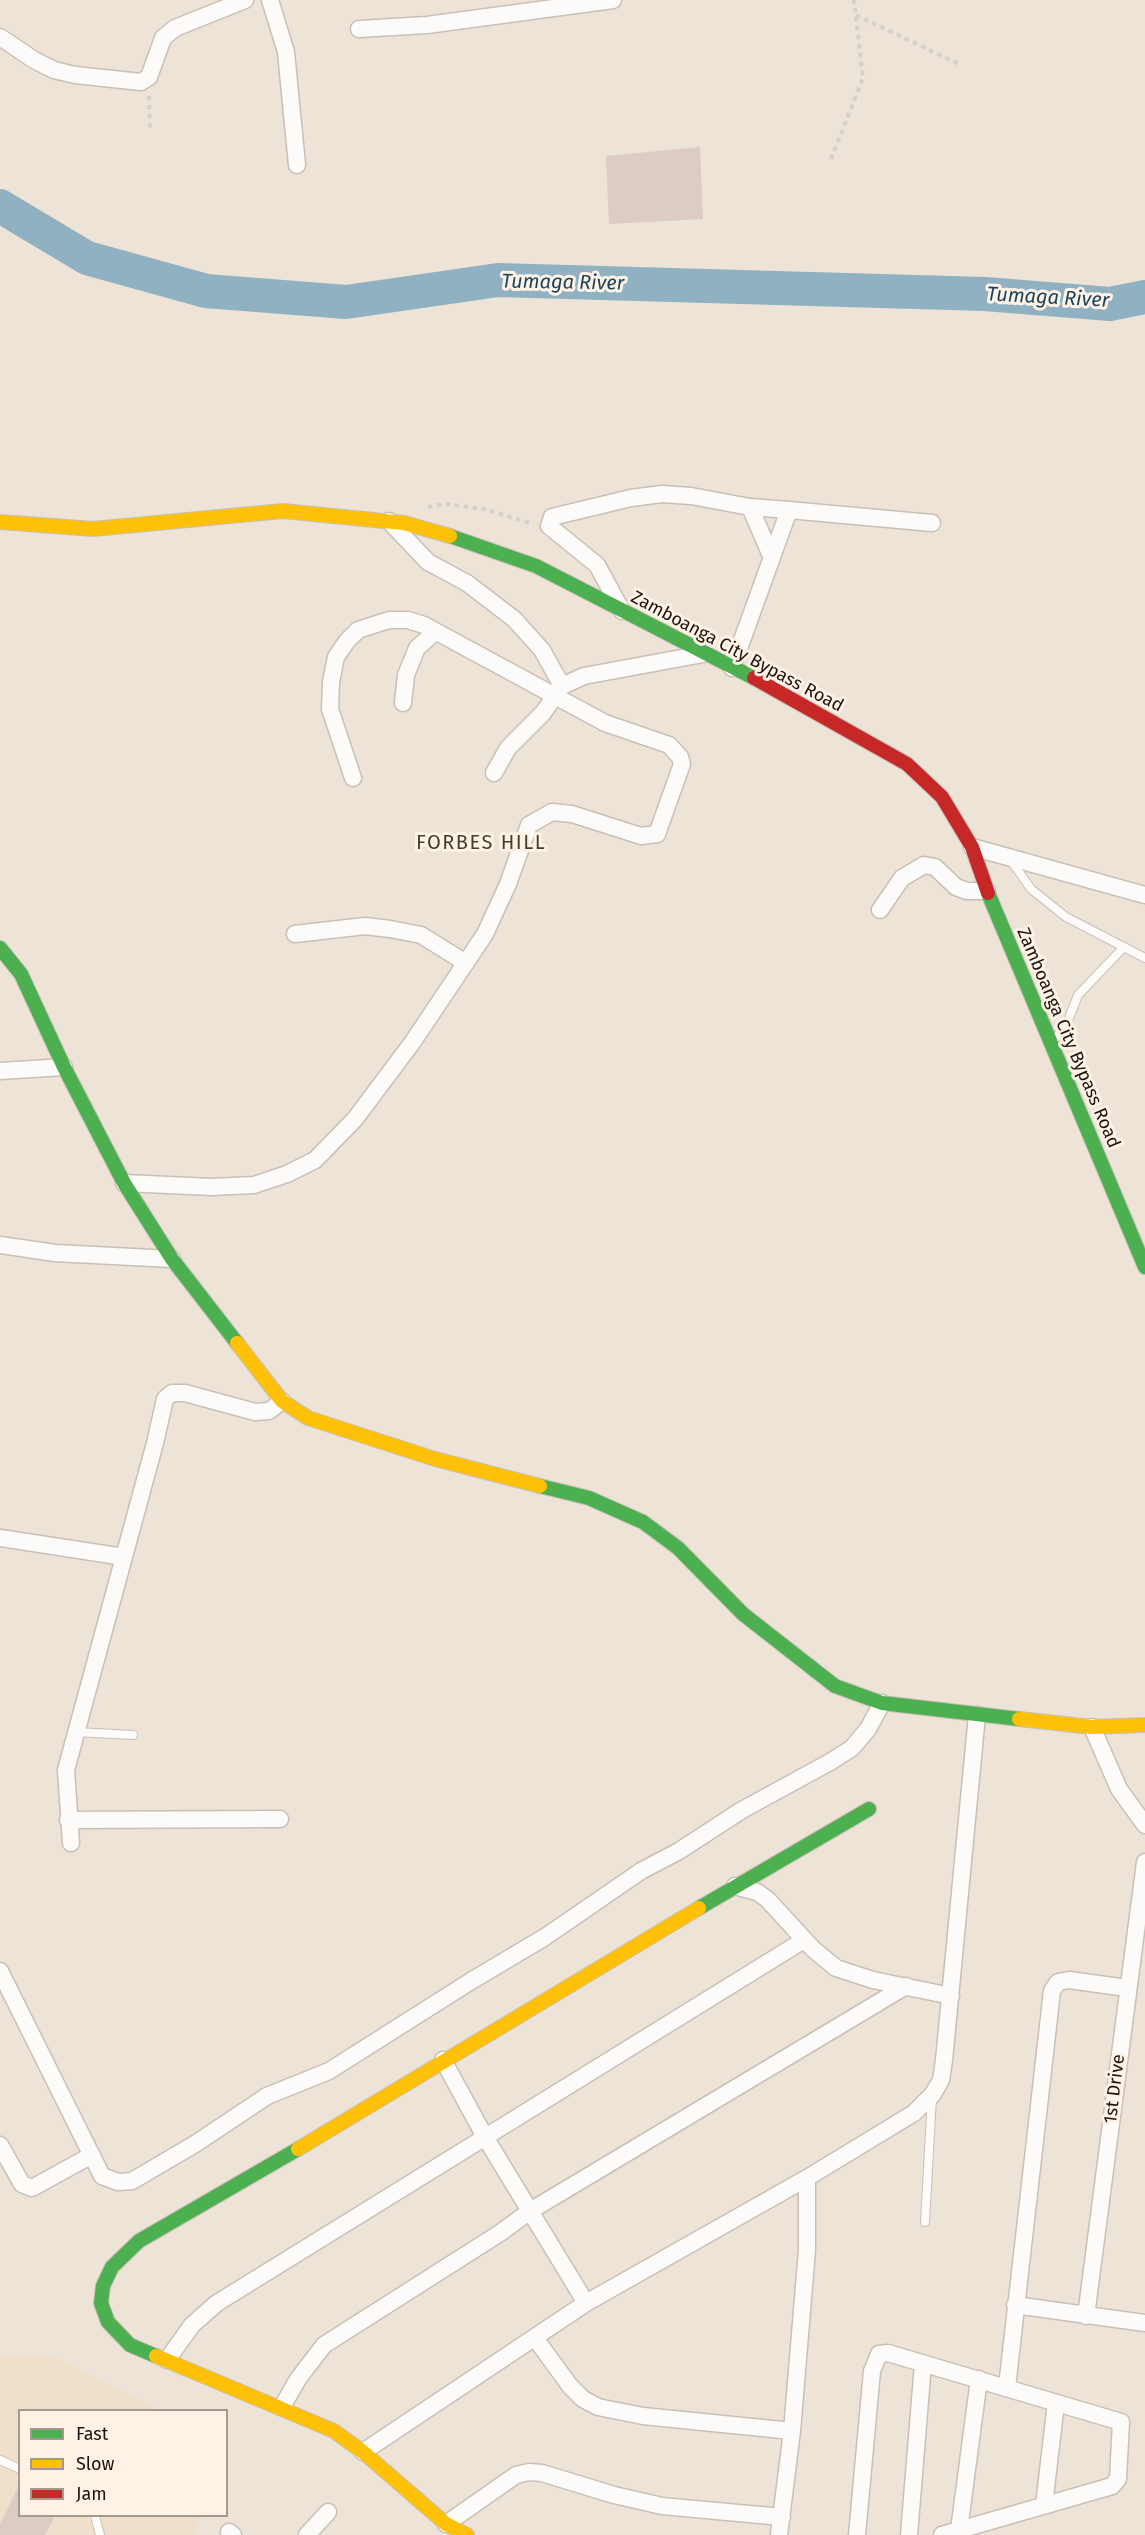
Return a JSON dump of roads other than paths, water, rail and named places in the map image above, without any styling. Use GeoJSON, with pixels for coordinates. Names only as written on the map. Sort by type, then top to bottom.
{"type":"FeatureCollection","features":[{"type":"Feature","properties":{"kind":"street"},"geometry":{"type":"LineString","coordinates":[[0,37],[34,60],[65,72],[134,83],[149,77],[163,38],[175,28],[245,0]]}},
{"type":"Feature","properties":{"kind":"street"},"geometry":{"type":"LineString","coordinates":[[270,0],[286,52],[297,165]]}},
{"type":"Feature","properties":{"kind":"street"},"geometry":{"type":"LineString","coordinates":[[359,29],[427,25],[613,0]]}},
{"type":"Feature","properties":{"kind":"street"},"geometry":{"type":"LineString","coordinates":[[622,612],[597,565],[549,526],[552,517],[662,494],[691,496],[750,507],[932,523]]}},
{"type":"Feature","properties":{"kind":"street"},"geometry":{"type":"LineString","coordinates":[[750,507],[772,558]]}},
{"type":"Feature","properties":{"kind":"street"},"geometry":{"type":"LineString","coordinates":[[732,668],[789,510]]}},
{"type":"Feature","properties":{"kind":"street","name":"Zamboanga City Bypass Road"},"geometry":{"type":"LineString","coordinates":[[0,522],[93,530],[283,511],[397,522],[480,545],[536,566],[794,699],[907,764],[942,797],[972,847],[987,891],[1145,1267]]}},
{"type":"Feature","properties":{"kind":"street"},"geometry":{"type":"LineString","coordinates":[[397,522],[428,562],[467,583],[514,619],[542,650],[558,692]]}},
{"type":"Feature","properties":{"kind":"street"},"geometry":{"type":"LineString","coordinates":[[124,1183],[212,1187],[254,1185],[287,1174],[315,1160],[355,1119],[412,1043],[485,934],[508,884],[529,825],[552,812],[572,814],[641,836],[652,836],[661,828],[680,773],[680,758],[669,745],[605,723],[558,692],[424,625],[408,620],[389,620],[358,630],[336,657],[331,682],[330,709],[353,778]]}},
{"type":"Feature","properties":{"kind":"street"},"geometry":{"type":"LineString","coordinates":[[403,703],[406,675],[417,648],[435,632]]}},
{"type":"Feature","properties":{"kind":"street"},"geometry":{"type":"LineString","coordinates":[[494,773],[508,748],[558,692],[584,676],[703,654]]}},
{"type":"Feature","properties":{"kind":"street"},"geometry":{"type":"LineString","coordinates":[[972,847],[1145,895]]}},
{"type":"Feature","properties":{"kind":"street"},"geometry":{"type":"LineString","coordinates":[[880,910],[902,878],[924,865],[935,867],[956,887],[967,891],[987,891]]}},
{"type":"Feature","properties":{"kind":"street"},"geometry":{"type":"LineString","coordinates":[[295,934],[365,926],[390,929],[421,935],[466,963]]}},
{"type":"Feature","properties":{"kind":"street"},"geometry":{"type":"LineString","coordinates":[[0,948],[21,974],[64,1066],[124,1183],[172,1259],[282,1401],[308,1418],[435,1459],[589,1498],[643,1522],[678,1548],[743,1614],[835,1686],[882,1703],[1092,1727],[1145,1725]]}},
{"type":"Feature","properties":{"kind":"street"},"geometry":{"type":"LineString","coordinates":[[0,1071],[64,1066]]}},
{"type":"Feature","properties":{"kind":"street"},"geometry":{"type":"LineString","coordinates":[[0,1245],[55,1253],[172,1259]]}},
{"type":"Feature","properties":{"kind":"street"},"geometry":{"type":"LineString","coordinates":[[71,1843],[66,1770],[155,1443],[161,1411],[168,1394],[177,1392],[195,1395],[255,1412],[269,1411],[282,1401]]}},
{"type":"Feature","properties":{"kind":"street"},"geometry":{"type":"LineString","coordinates":[[0,1538],[124,1557]]}},
{"type":"Feature","properties":{"kind":"street"},"geometry":{"type":"LineString","coordinates":[[0,1971],[102,2176],[118,2182],[132,2181],[195,2144],[267,2096],[329,2072],[471,1981],[545,1938],[641,1871],[680,1851],[742,1810],[837,1758],[852,1748],[868,1729],[882,1703]]}},
{"type":"Feature","properties":{"kind":"street"},"geometry":{"type":"LineString","coordinates":[[363,2452],[586,2303],[807,2178],[914,2113],[933,2094],[941,2080],[951,1996],[977,1714]]}},
{"type":"Feature","properties":{"kind":"street"},"geometry":{"type":"LineString","coordinates":[[1092,1727],[1119,1789],[1145,1825]]}},
{"type":"Feature","properties":{"kind":"street"},"geometry":{"type":"LineString","coordinates":[[467,2535],[446,2524],[363,2452],[334,2431],[282,2407],[130,2345],[108,2322],[101,2303],[103,2286],[112,2267],[138,2241],[214,2200],[443,2060],[869,1809]]}},
{"type":"Feature","properties":{"kind":"street"},"geometry":{"type":"LineString","coordinates":[[68,1821],[280,1819]]}},
{"type":"Feature","properties":{"kind":"street","name":"1st Drive"},"geometry":{"type":"LineString","coordinates":[[1086,2316],[1145,1862]]}},
{"type":"Feature","properties":{"kind":"street"},"geometry":{"type":"LineString","coordinates":[[735,1886],[767,1899],[804,1940],[836,1968],[873,1980],[951,1996]]}},
{"type":"Feature","properties":{"kind":"street"},"geometry":{"type":"LineString","coordinates":[[167,2360],[192,2325],[216,2303],[804,1940]]}},
{"type":"Feature","properties":{"kind":"street"},"geometry":{"type":"LineString","coordinates":[[1007,2387],[1052,1991],[1058,1982],[1069,1980],[1127,1988]]}},
{"type":"Feature","properties":{"kind":"street"},"geometry":{"type":"LineString","coordinates":[[282,2407],[298,2379],[324,2345],[500,2234],[530,2211],[906,1986]]}},
{"type":"Feature","properties":{"kind":"street"},"geometry":{"type":"LineString","coordinates":[[443,2060],[485,2137],[586,2303]]}},
{"type":"Feature","properties":{"kind":"street"},"geometry":{"type":"LineString","coordinates":[[0,2145],[22,2184],[32,2188],[92,2155]]}},
{"type":"Feature","properties":{"kind":"street"},"geometry":{"type":"LineString","coordinates":[[780,2535],[792,2431],[807,2250],[807,2178]]}},
{"type":"Feature","properties":{"kind":"street"},"geometry":{"type":"LineString","coordinates":[[1015,2305],[1145,2323]]}},
{"type":"Feature","properties":{"kind":"street"},"geometry":{"type":"LineString","coordinates":[[535,2337],[570,2386],[583,2399],[598,2407],[643,2416],[792,2431]]}},
{"type":"Feature","properties":{"kind":"street"},"geometry":{"type":"LineString","coordinates":[[857,2535],[872,2371],[876,2357],[888,2353],[1121,2422],[1119,2475],[1112,2486],[942,2535]]}},
{"type":"Feature","properties":{"kind":"street"},"geometry":{"type":"LineString","coordinates":[[909,2535],[923,2364]]}},
{"type":"Feature","properties":{"kind":"street"},"geometry":{"type":"LineString","coordinates":[[959,2530],[979,2379]]}},
{"type":"Feature","properties":{"kind":"street"},"geometry":{"type":"LineString","coordinates":[[1044,2505],[1056,2403]]}},
{"type":"Feature","properties":{"kind":"street"},"geometry":{"type":"LineString","coordinates":[[446,2524],[516,2475],[530,2472],[542,2473],[614,2495],[662,2506],[782,2517]]}},
{"type":"Feature","properties":{"kind":"street"},"geometry":{"type":"LineString","coordinates":[[308,2535],[328,2512]]}},
{"type":"Feature","properties":{"kind":"lane"},"geometry":{"type":"LineString","coordinates":[[1010,859],[1031,889],[1066,917],[1145,958]]}},
{"type":"Feature","properties":{"kind":"lane"},"geometry":{"type":"LineString","coordinates":[[1051,1044],[1068,1021],[1078,995],[1124,947]]}},
{"type":"Feature","properties":{"kind":"lane"},"geometry":{"type":"LineString","coordinates":[[76,1732],[133,1735]]}},
{"type":"Feature","properties":{"kind":"lane"},"geometry":{"type":"LineString","coordinates":[[925,2222],[933,2094]]}},
{"type":"Feature","properties":{"kind":"lane"},"geometry":{"type":"LineString","coordinates":[[0,2460],[18,2468]]}},
{"type":"Feature","properties":{"kind":"lane"},"geometry":{"type":"LineString","coordinates":[[95,2517],[100,2535]]}},
{"type":"Feature","properties":{"kind":"waterway","name":"Tumaga River"},"geometry":{"type":"LineString","coordinates":[[0,206],[87,258],[206,291],[346,302],[498,280],[985,294],[1110,304],[1145,297]]}},
{"type":"Feature","properties":{"kind":"district","name":"FORBES HILL"},"geometry":{"type":"Point","coordinates":[481,843]}}]}
